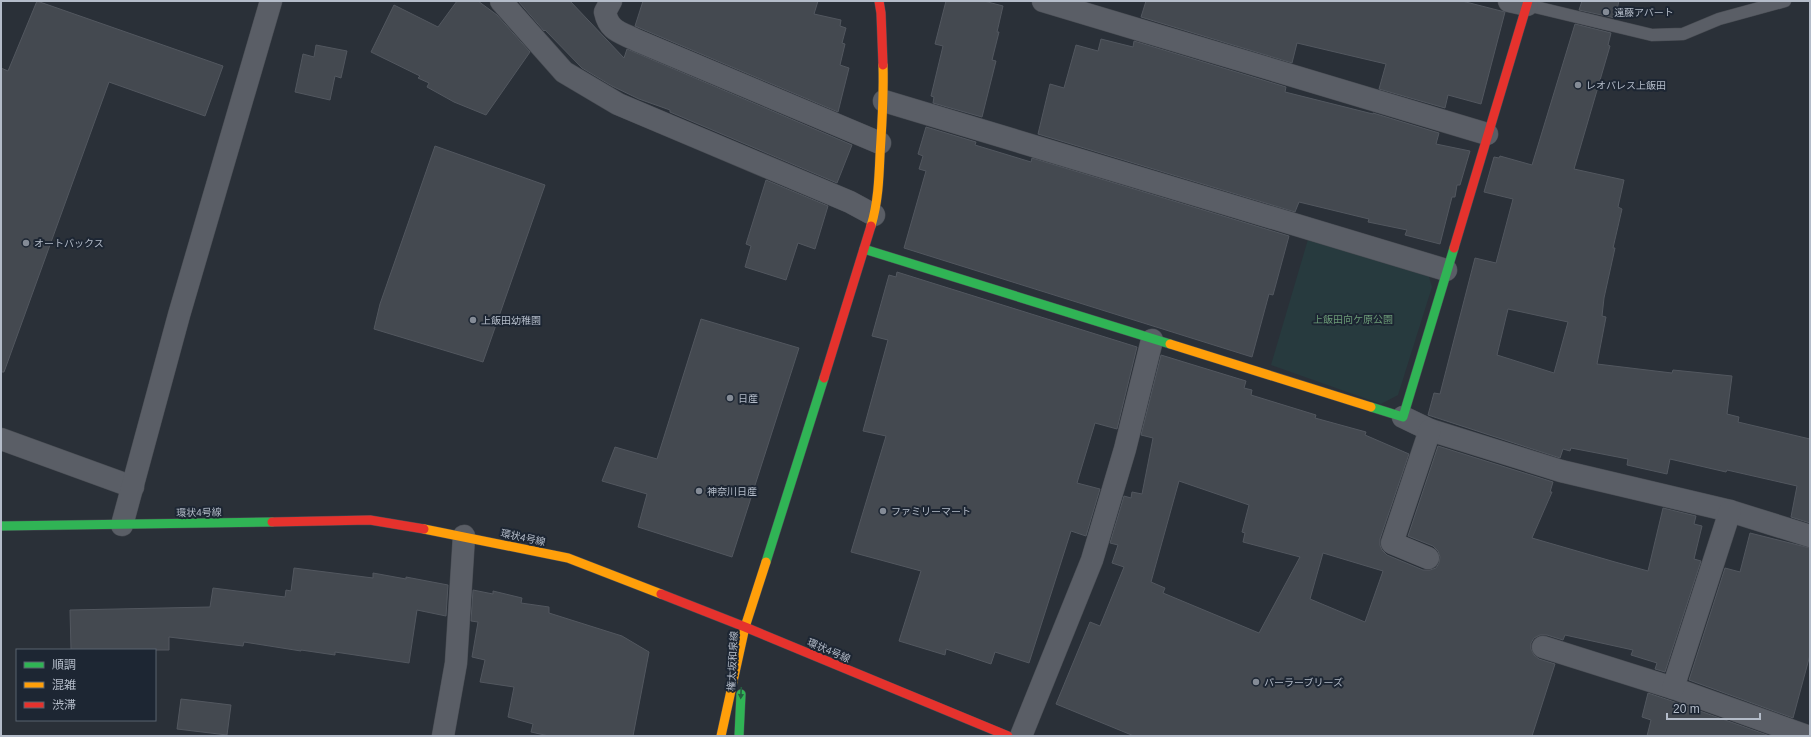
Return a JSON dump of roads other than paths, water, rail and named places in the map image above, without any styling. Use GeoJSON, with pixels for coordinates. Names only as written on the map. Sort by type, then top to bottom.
{"type":"FeatureCollection","features":[{"type":"Feature","properties":{"kind":"street"},"geometry":{"type":"LineString","coordinates":[[122,525],[179,315],[271,1]]}},
{"type":"Feature","properties":{"kind":"street"},"geometry":{"type":"LineString","coordinates":[[501,1],[564,72],[618,104],[850,202],[874,214]]}},
{"type":"Feature","properties":{"kind":"street"},"geometry":{"type":"LineString","coordinates":[[611,1],[605,12],[607,22],[614,29],[636,40],[880,143]]}},
{"type":"Feature","properties":{"kind":"street"},"geometry":{"type":"LineString","coordinates":[[1043,1],[1487,134]]}},
{"type":"Feature","properties":{"kind":"street"},"geometry":{"type":"LineString","coordinates":[[1403,417],[1487,134],[1521,2]]}},
{"type":"Feature","properties":{"kind":"street"},"geometry":{"type":"LineString","coordinates":[[745,626],[803,447],[874,214],[879,178],[880,143],[884,101],[879,4]]}},
{"type":"Feature","properties":{"kind":"street"},"geometry":{"type":"LineString","coordinates":[[884,101],[1446,270]]}},
{"type":"Feature","properties":{"kind":"street"},"geometry":{"type":"LineString","coordinates":[[864,249],[1403,417],[1430,430],[1561,471],[1730,511],[1810,536]]}},
{"type":"Feature","properties":{"kind":"street"},"geometry":{"type":"LineString","coordinates":[[1021,736],[1092,560],[1125,449],[1152,340]]}},
{"type":"Feature","properties":{"kind":"street"},"geometry":{"type":"LineString","coordinates":[[1428,558],[1392,543],[1430,430]]}},
{"type":"Feature","properties":{"kind":"street"},"geometry":{"type":"LineString","coordinates":[[1,439],[133,487]]}},
{"type":"Feature","properties":{"kind":"street"},"geometry":{"type":"LineString","coordinates":[[1673,688],[1730,511]]}},
{"type":"Feature","properties":{"kind":"street","name":"環状4号線"},"geometry":{"type":"LineString","coordinates":[[1,526],[370,520],[464,536],[568,558],[745,626],[1008,736]]}},
{"type":"Feature","properties":{"kind":"street"},"geometry":{"type":"LineString","coordinates":[[443,736],[456,663],[464,536]]}},
{"type":"Feature","properties":{"kind":"street","name":"権太坂和泉線"},"geometry":{"type":"LineString","coordinates":[[721,736],[745,626]]}},
{"type":"Feature","properties":{"kind":"street","name":"権太坂和泉線"},"geometry":{"type":"LineString","coordinates":[[739,736],[745,626]]}},
{"type":"Feature","properties":{"kind":"street"},"geometry":{"type":"LineString","coordinates":[[1543,647],[1673,688],[1807,736],[1810,728]]}},
{"type":"Feature","properties":{"kind":"lane"},"geometry":{"type":"LineString","coordinates":[[1521,2],[1652,35],[1684,34],[1719,19],[1785,1]]}},
{"type":"Feature","properties":{"kind":"place","name":"遠藤アパート"},"geometry":{"type":"Point","coordinates":[1606,12]}},
{"type":"Feature","properties":{"kind":"place","name":"レオパレス上飯田"},"geometry":{"type":"Point","coordinates":[1578,85]}},
{"type":"Feature","properties":{"kind":"place","name":"オートバックス"},"geometry":{"type":"Point","coordinates":[26,243]}},
{"type":"Feature","properties":{"kind":"place","name":"上飯田幼稚園"},"geometry":{"type":"Point","coordinates":[473,320]}},
{"type":"Feature","properties":{"kind":"place","name":"日産"},"geometry":{"type":"Point","coordinates":[730,398]}},
{"type":"Feature","properties":{"kind":"place","name":"神奈川日産"},"geometry":{"type":"Point","coordinates":[699,491]}},
{"type":"Feature","properties":{"kind":"place","name":"ファミリーマート"},"geometry":{"type":"Point","coordinates":[883,511]}},
{"type":"Feature","properties":{"kind":"place","name":"パーラーブリーズ"},"geometry":{"type":"Point","coordinates":[1256,682]}},
{"type":"Feature","properties":{"kind":"park label","name":"上飯田向ケ原公園"},"geometry":{"type":"Point","coordinates":[1353,319]}}]}
